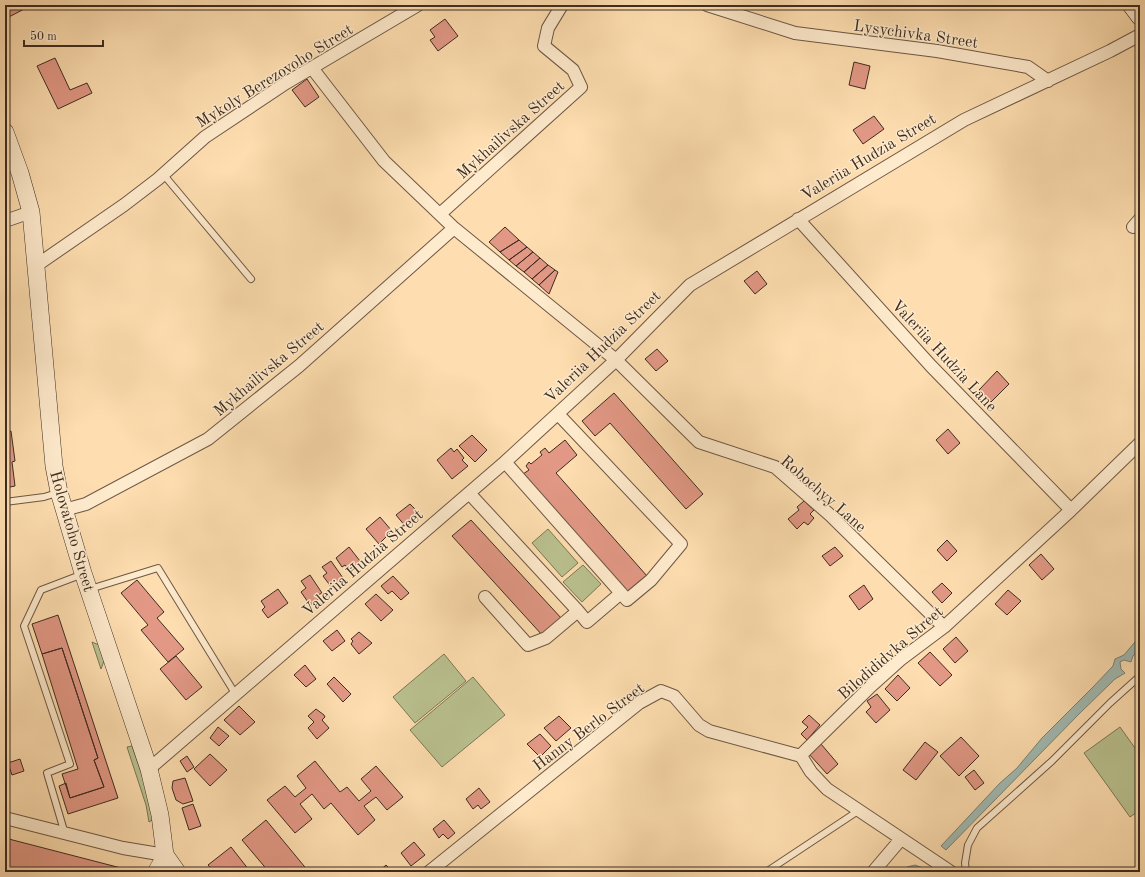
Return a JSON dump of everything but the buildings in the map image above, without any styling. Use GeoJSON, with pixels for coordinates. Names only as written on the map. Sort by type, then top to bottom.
{"type":"FeatureCollection","features":[{"type":"Feature","properties":{"kind":"main road"},"geometry":{"type":"LineString","coordinates":[[1130,5],[1140,16]]}},
{"type":"Feature","properties":{"kind":"main road","name":"Holovatoho Street"},"geometry":{"type":"LineString","coordinates":[[5,132],[20,173],[31,212],[54,466],[59,492],[83,573],[149,769],[160,815],[165,855],[177,872]]}},
{"type":"Feature","properties":{"kind":"street","name":"Mykoly Berezovoho Street"},"geometry":{"type":"LineString","coordinates":[[37,265],[124,205],[163,174],[205,137],[312,68],[418,5]]}},
{"type":"Feature","properties":{"kind":"street","name":"Mykhailivska Street"},"geometry":{"type":"LineString","coordinates":[[440,214],[581,87],[572,70],[544,46],[548,28],[562,5]]}},
{"type":"Feature","properties":{"kind":"street","name":"Lysychivka Street"},"geometry":{"type":"LineString","coordinates":[[707,5],[795,33],[937,51],[1028,67],[1048,81]]}},
{"type":"Feature","properties":{"kind":"street","name":"Valeriia Hudzia Street"},"geometry":{"type":"LineString","coordinates":[[149,769],[505,462],[616,360],[690,285],[964,120],[1048,81],[1140,35]]}},
{"type":"Feature","properties":{"kind":"street"},"geometry":{"type":"LineString","coordinates":[[312,68],[384,161],[454,228]]}},
{"type":"Feature","properties":{"kind":"street"},"geometry":{"type":"LineString","coordinates":[[5,221],[31,212]]}},
{"type":"Feature","properties":{"kind":"street","name":"Valeriia Hudzia Lane"},"geometry":{"type":"LineString","coordinates":[[798,219],[931,366],[1070,510]]}},
{"type":"Feature","properties":{"kind":"street","name":"Mykhailivska Street"},"geometry":{"type":"LineString","coordinates":[[64,510],[86,504],[208,439],[299,366],[454,228]]}},
{"type":"Feature","properties":{"kind":"street","name":"Robochyy Lane"},"geometry":{"type":"LineString","coordinates":[[454,228],[616,360],[699,442],[775,467],[830,515],[944,627]]}},
{"type":"Feature","properties":{"kind":"street"},"geometry":{"type":"LineString","coordinates":[[505,462],[627,600],[651,580],[681,544],[558,414]]}},
{"type":"Feature","properties":{"kind":"street","name":"Bilodididvka Street"},"geometry":{"type":"LineString","coordinates":[[801,756],[871,686],[900,660],[944,627],[1070,510],[1140,442]]}},
{"type":"Feature","properties":{"kind":"street"},"geometry":{"type":"LineString","coordinates":[[469,493],[588,622],[621,593]]}},
{"type":"Feature","properties":{"kind":"street"},"geometry":{"type":"LineString","coordinates":[[485,597],[528,645],[546,638],[578,611]]}},
{"type":"Feature","properties":{"kind":"street","name":"Hanny Berlo Street"},"geometry":{"type":"LineString","coordinates":[[429,872],[639,703],[661,691],[674,696],[699,725],[709,731],[801,756]]}},
{"type":"Feature","properties":{"kind":"street"},"geometry":{"type":"LineString","coordinates":[[801,756],[811,772],[827,789],[951,872]]}},
{"type":"Feature","properties":{"kind":"street"},"geometry":{"type":"LineString","coordinates":[[5,818],[65,834],[165,855],[155,872]]}},
{"type":"Feature","properties":{"kind":"street"},"geometry":{"type":"LineString","coordinates":[[873,872],[901,839]]}},
{"type":"Feature","properties":{"kind":"lane"},"geometry":{"type":"LineString","coordinates":[[163,174],[250,279]]}},
{"type":"Feature","properties":{"kind":"lane"},"geometry":{"type":"LineString","coordinates":[[5,502],[44,497],[59,492]]}},
{"type":"Feature","properties":{"kind":"lane"},"geometry":{"type":"LineString","coordinates":[[89,589],[158,568],[236,695]]}},
{"type":"Feature","properties":{"kind":"lane"},"geometry":{"type":"LineString","coordinates":[[65,834],[47,773],[70,764],[24,626],[41,590],[83,573]]}},
{"type":"Feature","properties":{"kind":"lane"},"geometry":{"type":"LineString","coordinates":[[966,872],[965,862],[968,845],[977,828],[1052,761],[1110,703],[1140,676]]}},
{"type":"Feature","properties":{"kind":"lane"},"geometry":{"type":"LineString","coordinates":[[769,870],[858,811]]}},
{"type":"Feature","properties":{"kind":"green space"},"geometry":{"type":"Polygon","coordinates":[[[548,529],[578,563],[562,577],[532,543],[548,529]]]}},
{"type":"Feature","properties":{"kind":"green space"},"geometry":{"type":"Polygon","coordinates":[[[583,565],[601,584],[582,602],[563,582],[583,565]]]}},
{"type":"Feature","properties":{"kind":"green space"},"geometry":{"type":"Polygon","coordinates":[[[92,642],[99,645],[104,661],[101,669],[92,642]]]}},
{"type":"Feature","properties":{"kind":"green space"},"geometry":{"type":"Polygon","coordinates":[[[444,654],[466,681],[415,723],[393,697],[444,654]]]}},
{"type":"Feature","properties":{"kind":"green space"},"geometry":{"type":"Polygon","coordinates":[[[473,677],[505,715],[442,767],[410,730],[473,677]]]}},
{"type":"Feature","properties":{"kind":"green space"},"geometry":{"type":"Polygon","coordinates":[[[1120,727],[1140,755],[1140,810],[1130,817],[1084,753],[1120,727]]]}},
{"type":"Feature","properties":{"kind":"green space"},"geometry":{"type":"Polygon","coordinates":[[[132,746],[155,813],[154,819],[149,822],[146,805],[127,747],[132,746]]]}},
{"type":"Feature","properties":{"kind":"water"},"geometry":{"type":"Polygon","coordinates":[[[1140,636],[1140,648],[1133,656],[1131,662],[1124,660],[1120,662],[1121,669],[1125,673],[1115,679],[1079,714],[946,850],[941,846],[1000,783],[1017,768],[1042,738],[1113,666],[1115,659],[1124,655],[1140,636]]]}},
{"type":"Feature","properties":{"kind":"water"},"geometry":{"type":"Polygon","coordinates":[[[915,865],[934,872],[903,872],[907,867],[915,865]]]}}]}
